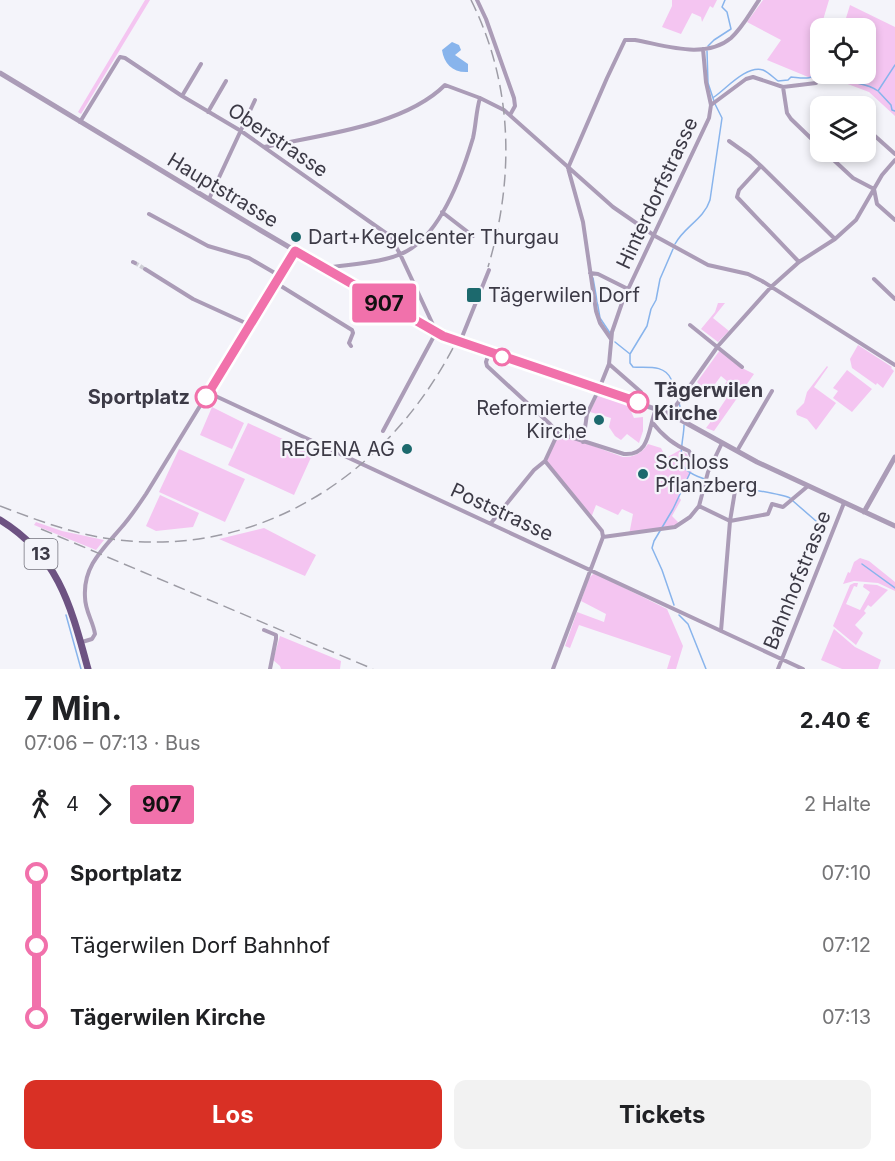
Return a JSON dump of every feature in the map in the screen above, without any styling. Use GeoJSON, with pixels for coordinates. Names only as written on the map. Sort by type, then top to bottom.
{"type":"FeatureCollection","features":[{"type":"Feature","properties":{"kind":"main road","name":"13"},"geometry":{"type":"LineString","coordinates":[[0,520],[30,542],[54,571],[68,600],[88,669]]}},
{"type":"Feature","properties":{"kind":"street"},"geometry":{"type":"LineString","coordinates":[[477,0],[486,19],[515,102],[514,110],[510,115]]}},
{"type":"Feature","properties":{"kind":"street"},"geometry":{"type":"LineString","coordinates":[[612,339],[600,323],[596,311],[583,222],[568,168],[607,78],[625,40],[635,39],[681,48],[711,48],[729,39],[744,23],[759,0]]}},
{"type":"Feature","properties":{"kind":"street","name":"Hinterdorfstrasse"},"geometry":{"type":"LineString","coordinates":[[583,442],[586,414],[609,364],[615,322],[628,289],[709,118],[713,103],[706,82],[704,49]]}},
{"type":"Feature","properties":{"kind":"street","name":"Oberstrasse"},"geometry":{"type":"LineString","coordinates":[[80,122],[120,57],[125,58],[182,96],[241,131],[387,234],[400,254],[435,325],[434,333]]}},
{"type":"Feature","properties":{"kind":"street"},"geometry":{"type":"LineString","coordinates":[[182,96],[201,64]]}},
{"type":"Feature","properties":{"kind":"street","name":"Hauptstrasse"},"geometry":{"type":"LineString","coordinates":[[0,73],[434,333],[670,414],[737,451],[895,526]]}},
{"type":"Feature","properties":{"kind":"street"},"geometry":{"type":"LineString","coordinates":[[713,103],[746,79],[760,79],[776,87],[810,83]]}},
{"type":"Feature","properties":{"kind":"street"},"geometry":{"type":"LineString","coordinates":[[208,112],[226,81]]}},
{"type":"Feature","properties":{"kind":"street"},"geometry":{"type":"LineString","coordinates":[[264,147],[391,117],[417,106],[446,85],[480,98],[510,115],[613,207],[655,236],[708,265],[748,274],[771,286],[895,365]]}},
{"type":"Feature","properties":{"kind":"street"},"geometry":{"type":"LineString","coordinates":[[783,87],[787,113],[810,137]]}},
{"type":"Feature","properties":{"kind":"street"},"geometry":{"type":"LineString","coordinates":[[324,268],[360,264],[400,254],[408,251],[424,237],[442,212],[462,173],[475,132],[480,98]]}},
{"type":"Feature","properties":{"kind":"street"},"geometry":{"type":"LineString","coordinates":[[209,199],[255,100]]}},
{"type":"Feature","properties":{"kind":"street"},"geometry":{"type":"LineString","coordinates":[[876,137],[895,154]]}},
{"type":"Feature","properties":{"kind":"street"},"geometry":{"type":"LineString","coordinates":[[729,141],[761,166],[835,239]]}},
{"type":"Feature","properties":{"kind":"street"},"geometry":{"type":"LineString","coordinates":[[670,414],[718,346],[771,286],[799,262],[835,239],[856,220],[874,189],[893,166],[895,160]]}},
{"type":"Feature","properties":{"kind":"street"},"geometry":{"type":"LineString","coordinates":[[836,162],[853,178],[874,189]]}},
{"type":"Feature","properties":{"kind":"street"},"geometry":{"type":"LineString","coordinates":[[761,166],[739,190],[737,196],[799,262]]}},
{"type":"Feature","properties":{"kind":"street"},"geometry":{"type":"LineString","coordinates":[[874,189],[877,204],[895,220]]}},
{"type":"Feature","properties":{"kind":"street"},"geometry":{"type":"LineString","coordinates":[[442,212],[473,236]]}},
{"type":"Feature","properties":{"kind":"street"},"geometry":{"type":"LineString","coordinates":[[149,214],[208,246],[249,258],[280,276]]}},
{"type":"Feature","properties":{"kind":"street"},"geometry":{"type":"LineString","coordinates":[[81,642],[92,639],[95,634],[86,607],[84,589],[93,560],[137,508],[295,251]]}},
{"type":"Feature","properties":{"kind":"street"},"geometry":{"type":"LineString","coordinates":[[145,269],[193,299],[250,325]]}},
{"type":"Feature","properties":{"kind":"street"},"geometry":{"type":"LineString","coordinates":[[460,343],[489,270]]}},
{"type":"Feature","properties":{"kind":"street"},"geometry":{"type":"LineString","coordinates":[[590,273],[598,274],[628,289]]}},
{"type":"Feature","properties":{"kind":"street"},"geometry":{"type":"LineString","coordinates":[[874,279],[895,299]]}},
{"type":"Feature","properties":{"kind":"street"},"geometry":{"type":"LineString","coordinates":[[276,283],[352,330],[353,334],[349,343],[351,346]]}},
{"type":"Feature","properties":{"kind":"street"},"geometry":{"type":"LineString","coordinates":[[690,325],[742,367]]}},
{"type":"Feature","properties":{"kind":"street"},"geometry":{"type":"LineString","coordinates":[[383,431],[434,333]]}},
{"type":"Feature","properties":{"kind":"street"},"geometry":{"type":"LineString","coordinates":[[489,353],[486,363],[488,367],[558,433],[583,442],[624,454],[632,454],[640,450],[646,442],[656,409]]}},
{"type":"Feature","properties":{"kind":"street"},"geometry":{"type":"LineString","coordinates":[[609,364],[641,392],[644,404]]}},
{"type":"Feature","properties":{"kind":"street"},"geometry":{"type":"LineString","coordinates":[[737,451],[772,391]]}},
{"type":"Feature","properties":{"kind":"street","name":"Poststrasse"},"geometry":{"type":"LineString","coordinates":[[209,393],[803,669]]}},
{"type":"Feature","properties":{"kind":"street"},"geometry":{"type":"LineString","coordinates":[[652,422],[657,430],[689,452],[693,460]]}},
{"type":"Feature","properties":{"kind":"street"},"geometry":{"type":"LineString","coordinates":[[491,523],[534,470],[545,461],[558,433]]}},
{"type":"Feature","properties":{"kind":"street"},"geometry":{"type":"LineString","coordinates":[[603,537],[675,527],[690,517],[699,506],[707,478],[722,442]]}},
{"type":"Feature","properties":{"kind":"street"},"geometry":{"type":"LineString","coordinates":[[864,512],[895,457]]}},
{"type":"Feature","properties":{"kind":"street"},"geometry":{"type":"LineString","coordinates":[[545,461],[597,525],[603,537],[553,669]]}},
{"type":"Feature","properties":{"kind":"street"},"geometry":{"type":"LineString","coordinates":[[699,506],[730,521],[768,514],[772,504],[783,507],[808,486]]}},
{"type":"Feature","properties":{"kind":"street"},"geometry":{"type":"LineString","coordinates":[[721,631],[730,521],[735,491]]}},
{"type":"Feature","properties":{"kind":"street","name":"Bahnhofstrasse"},"geometry":{"type":"LineString","coordinates":[[778,669],[844,503]]}},
{"type":"Feature","properties":{"kind":"street"},"geometry":{"type":"LineString","coordinates":[[264,630],[276,635],[270,669]]}},
{"type":"Feature","properties":{"kind":"shaded area"},"geometry":{"type":"Polygon","coordinates":[[[145,0],[150,0],[81,114],[78,112],[145,0]]]}},
{"type":"Feature","properties":{"kind":"shaded area"},"geometry":{"type":"Polygon","coordinates":[[[672,0],[717,0],[713,8],[710,6],[702,22],[701,17],[692,13],[681,34],[662,27],[672,6],[672,0]]]}},
{"type":"Feature","properties":{"kind":"shaded area"},"geometry":{"type":"Polygon","coordinates":[[[763,0],[829,0],[824,18],[810,18],[810,78],[767,60],[781,40],[747,22],[763,0]]]}},
{"type":"Feature","properties":{"kind":"shaded area"},"geometry":{"type":"Polygon","coordinates":[[[850,5],[895,27],[895,116],[876,96],[848,84],[876,84],[876,18],[846,18],[850,5]]]}},
{"type":"Feature","properties":{"kind":"shaded area"},"geometry":{"type":"Polygon","coordinates":[[[718,303],[725,303],[713,318],[729,331],[718,342],[701,329],[715,312],[718,303]]]}},
{"type":"Feature","properties":{"kind":"shaded area"},"geometry":{"type":"Polygon","coordinates":[[[858,345],[892,367],[894,371],[883,388],[852,368],[850,359],[858,345]]]}},
{"type":"Feature","properties":{"kind":"shaded area"},"geometry":{"type":"Polygon","coordinates":[[[720,350],[740,367],[754,374],[714,431],[706,428],[715,416],[718,417],[720,414],[718,411],[726,399],[718,393],[727,381],[721,376],[712,388],[710,386],[706,391],[697,382],[720,350]]]}},
{"type":"Feature","properties":{"kind":"shaded area"},"geometry":{"type":"Polygon","coordinates":[[[827,366],[814,387],[836,403],[816,430],[807,419],[797,415],[796,411],[804,403],[807,392],[827,366]]]}},
{"type":"Feature","properties":{"kind":"shaded area"},"geometry":{"type":"Polygon","coordinates":[[[847,370],[872,389],[852,412],[833,398],[838,391],[833,388],[847,370]]]}},
{"type":"Feature","properties":{"kind":"shaded area"},"geometry":{"type":"Polygon","coordinates":[[[599,393],[627,403],[634,418],[643,417],[643,431],[639,443],[627,434],[621,440],[609,427],[611,418],[590,412],[599,393]]]}},
{"type":"Feature","properties":{"kind":"shaded area"},"geometry":{"type":"Polygon","coordinates":[[[212,407],[244,423],[232,449],[200,435],[212,407]]]}},
{"type":"Feature","properties":{"kind":"shaded area"},"geometry":{"type":"Polygon","coordinates":[[[248,423],[313,453],[294,495],[228,465],[248,423]]]}},
{"type":"Feature","properties":{"kind":"shaded area"},"geometry":{"type":"Polygon","coordinates":[[[558,433],[623,457],[637,454],[648,444],[661,448],[666,458],[680,450],[687,454],[693,468],[679,497],[681,500],[672,516],[678,522],[675,527],[629,535],[633,514],[622,509],[618,515],[596,505],[591,518],[545,461],[558,433]]]}},
{"type":"Feature","properties":{"kind":"shaded area"},"geometry":{"type":"Polygon","coordinates":[[[179,449],[245,479],[225,522],[159,492],[179,449]]]}},
{"type":"Feature","properties":{"kind":"shaded area"},"geometry":{"type":"Polygon","coordinates":[[[160,495],[199,513],[193,527],[156,531],[146,526],[160,495]]]}},
{"type":"Feature","properties":{"kind":"shaded area"},"geometry":{"type":"Polygon","coordinates":[[[36,522],[62,531],[104,540],[96,550],[34,525],[36,522]]]}},
{"type":"Feature","properties":{"kind":"shaded area"},"geometry":{"type":"Polygon","coordinates":[[[264,528],[316,555],[305,576],[219,539],[264,528]]]}},
{"type":"Feature","properties":{"kind":"shaded area"},"geometry":{"type":"Polygon","coordinates":[[[860,558],[869,561],[895,582],[895,591],[878,583],[854,581],[843,584],[854,562],[860,558]]]}},
{"type":"Feature","properties":{"kind":"shaded area"},"geometry":{"type":"Polygon","coordinates":[[[594,573],[667,609],[683,646],[676,669],[667,669],[671,656],[579,625],[570,648],[565,646],[577,612],[604,622],[606,614],[581,601],[589,578],[594,573]]]}},
{"type":"Feature","properties":{"kind":"shaded area"},"geometry":{"type":"Polygon","coordinates":[[[858,583],[857,587],[854,586],[846,604],[860,610],[870,592],[863,587],[864,584],[877,585],[888,590],[871,607],[868,605],[864,611],[866,613],[855,625],[863,633],[856,645],[833,626],[850,585],[858,583]]]}},
{"type":"Feature","properties":{"kind":"shaded area"},"geometry":{"type":"Polygon","coordinates":[[[834,629],[855,647],[881,660],[878,669],[842,669],[821,660],[834,629]]]}},
{"type":"Feature","properties":{"kind":"shaded area"},"geometry":{"type":"Polygon","coordinates":[[[280,636],[341,661],[340,669],[281,669],[273,660],[280,636]]]}},
{"type":"Feature","properties":{"kind":"water"},"geometry":{"type":"Polygon","coordinates":[[[452,42],[459,45],[461,50],[455,55],[468,64],[468,72],[450,67],[445,59],[442,50],[452,42]]]}},
{"type":"Feature","properties":{"kind":"waterway"},"geometry":{"type":"LineString","coordinates":[[708,46],[731,29],[727,12],[722,7],[725,0]]}},
{"type":"Feature","properties":{"kind":"waterway"},"geometry":{"type":"LineString","coordinates":[[675,244],[703,213],[710,200],[722,118],[708,83],[707,51]]}},
{"type":"Feature","properties":{"kind":"waterway"},"geometry":{"type":"LineString","coordinates":[[860,84],[878,91],[895,65]]}},
{"type":"Feature","properties":{"kind":"waterway"},"geometry":{"type":"LineString","coordinates":[[714,97],[743,74],[757,69],[763,70],[778,81],[788,80],[791,77],[810,77]]}},
{"type":"Feature","properties":{"kind":"waterway"},"geometry":{"type":"LineString","coordinates":[[879,92],[895,111]]}},
{"type":"Feature","properties":{"kind":"waterway"},"geometry":{"type":"LineString","coordinates":[[671,379],[660,369],[633,367],[630,363],[630,354],[647,326],[660,279],[673,249]]}},
{"type":"Feature","properties":{"kind":"waterway"},"geometry":{"type":"LineString","coordinates":[[593,278],[600,318],[610,333]]}},
{"type":"Feature","properties":{"kind":"waterway"},"geometry":{"type":"LineString","coordinates":[[615,342],[630,354]]}},
{"type":"Feature","properties":{"kind":"waterway"},"geometry":{"type":"LineString","coordinates":[[677,395],[683,418]]}},
{"type":"Feature","properties":{"kind":"waterway"},"geometry":{"type":"LineString","coordinates":[[684,425],[681,458],[688,471],[714,482],[790,498]]}},
{"type":"Feature","properties":{"kind":"waterway"},"geometry":{"type":"LineString","coordinates":[[674,605],[652,548],[690,473]]}},
{"type":"Feature","properties":{"kind":"waterway"},"geometry":{"type":"LineString","coordinates":[[793,501],[824,528]]}},
{"type":"Feature","properties":{"kind":"waterway"},"geometry":{"type":"LineString","coordinates":[[862,564],[895,588]]}},
{"type":"Feature","properties":{"kind":"waterway"},"geometry":{"type":"LineString","coordinates":[[66,615],[81,669]]}},
{"type":"Feature","properties":{"kind":"waterway"},"geometry":{"type":"LineString","coordinates":[[679,615],[688,624],[706,669]]}},
{"type":"Feature","properties":{"kind":"tunnel"},"geometry":{"type":"LineString","coordinates":[[135,263],[145,269]]}},
{"type":"Feature","properties":{"kind":"railway"},"geometry":{"type":"LineString","coordinates":[[471,0],[485,32],[495,64],[502,98],[505,131],[506,165],[503,199],[488,267]]}},
{"type":"Feature","properties":{"kind":"railway"},"geometry":{"type":"LineString","coordinates":[[0,506],[77,532],[104,538],[160,542],[213,537],[263,522],[310,500],[353,471],[392,435],[426,393],[454,346]]}},
{"type":"Feature","properties":{"kind":"railway"},"geometry":{"type":"LineString","coordinates":[[41,529],[373,669]]}},
{"type":"Feature","properties":{"kind":"bus line","name":"907"},"geometry":{"type":"LineString","coordinates":[[206,397],[295,251],[420,325],[452,340],[638,402]]}},
{"type":"Feature","properties":{"kind":"place","name":"Dart+Kegelcenter Thurgau"},"geometry":{"type":"Point","coordinates":[296,237]}},
{"type":"Feature","properties":{"kind":"place","name":"Tägerwilen Dorf"},"geometry":{"type":"Point","coordinates":[474,295]}},
{"type":"Feature","properties":{"kind":"place","name":"Sportplatz"},"geometry":{"type":"Point","coordinates":[206,397]}},
{"type":"Feature","properties":{"kind":"place","name":"Tägerwilen Kirche"},"geometry":{"type":"Point","coordinates":[638,402]}},
{"type":"Feature","properties":{"kind":"place","name":"Reformierte Kirche"},"geometry":{"type":"Point","coordinates":[599,420]}},
{"type":"Feature","properties":{"kind":"place","name":"REGENA AG"},"geometry":{"type":"Point","coordinates":[407,449]}},
{"type":"Feature","properties":{"kind":"place","name":"Schloss Pflanzberg"},"geometry":{"type":"Point","coordinates":[643,474]}}]}
